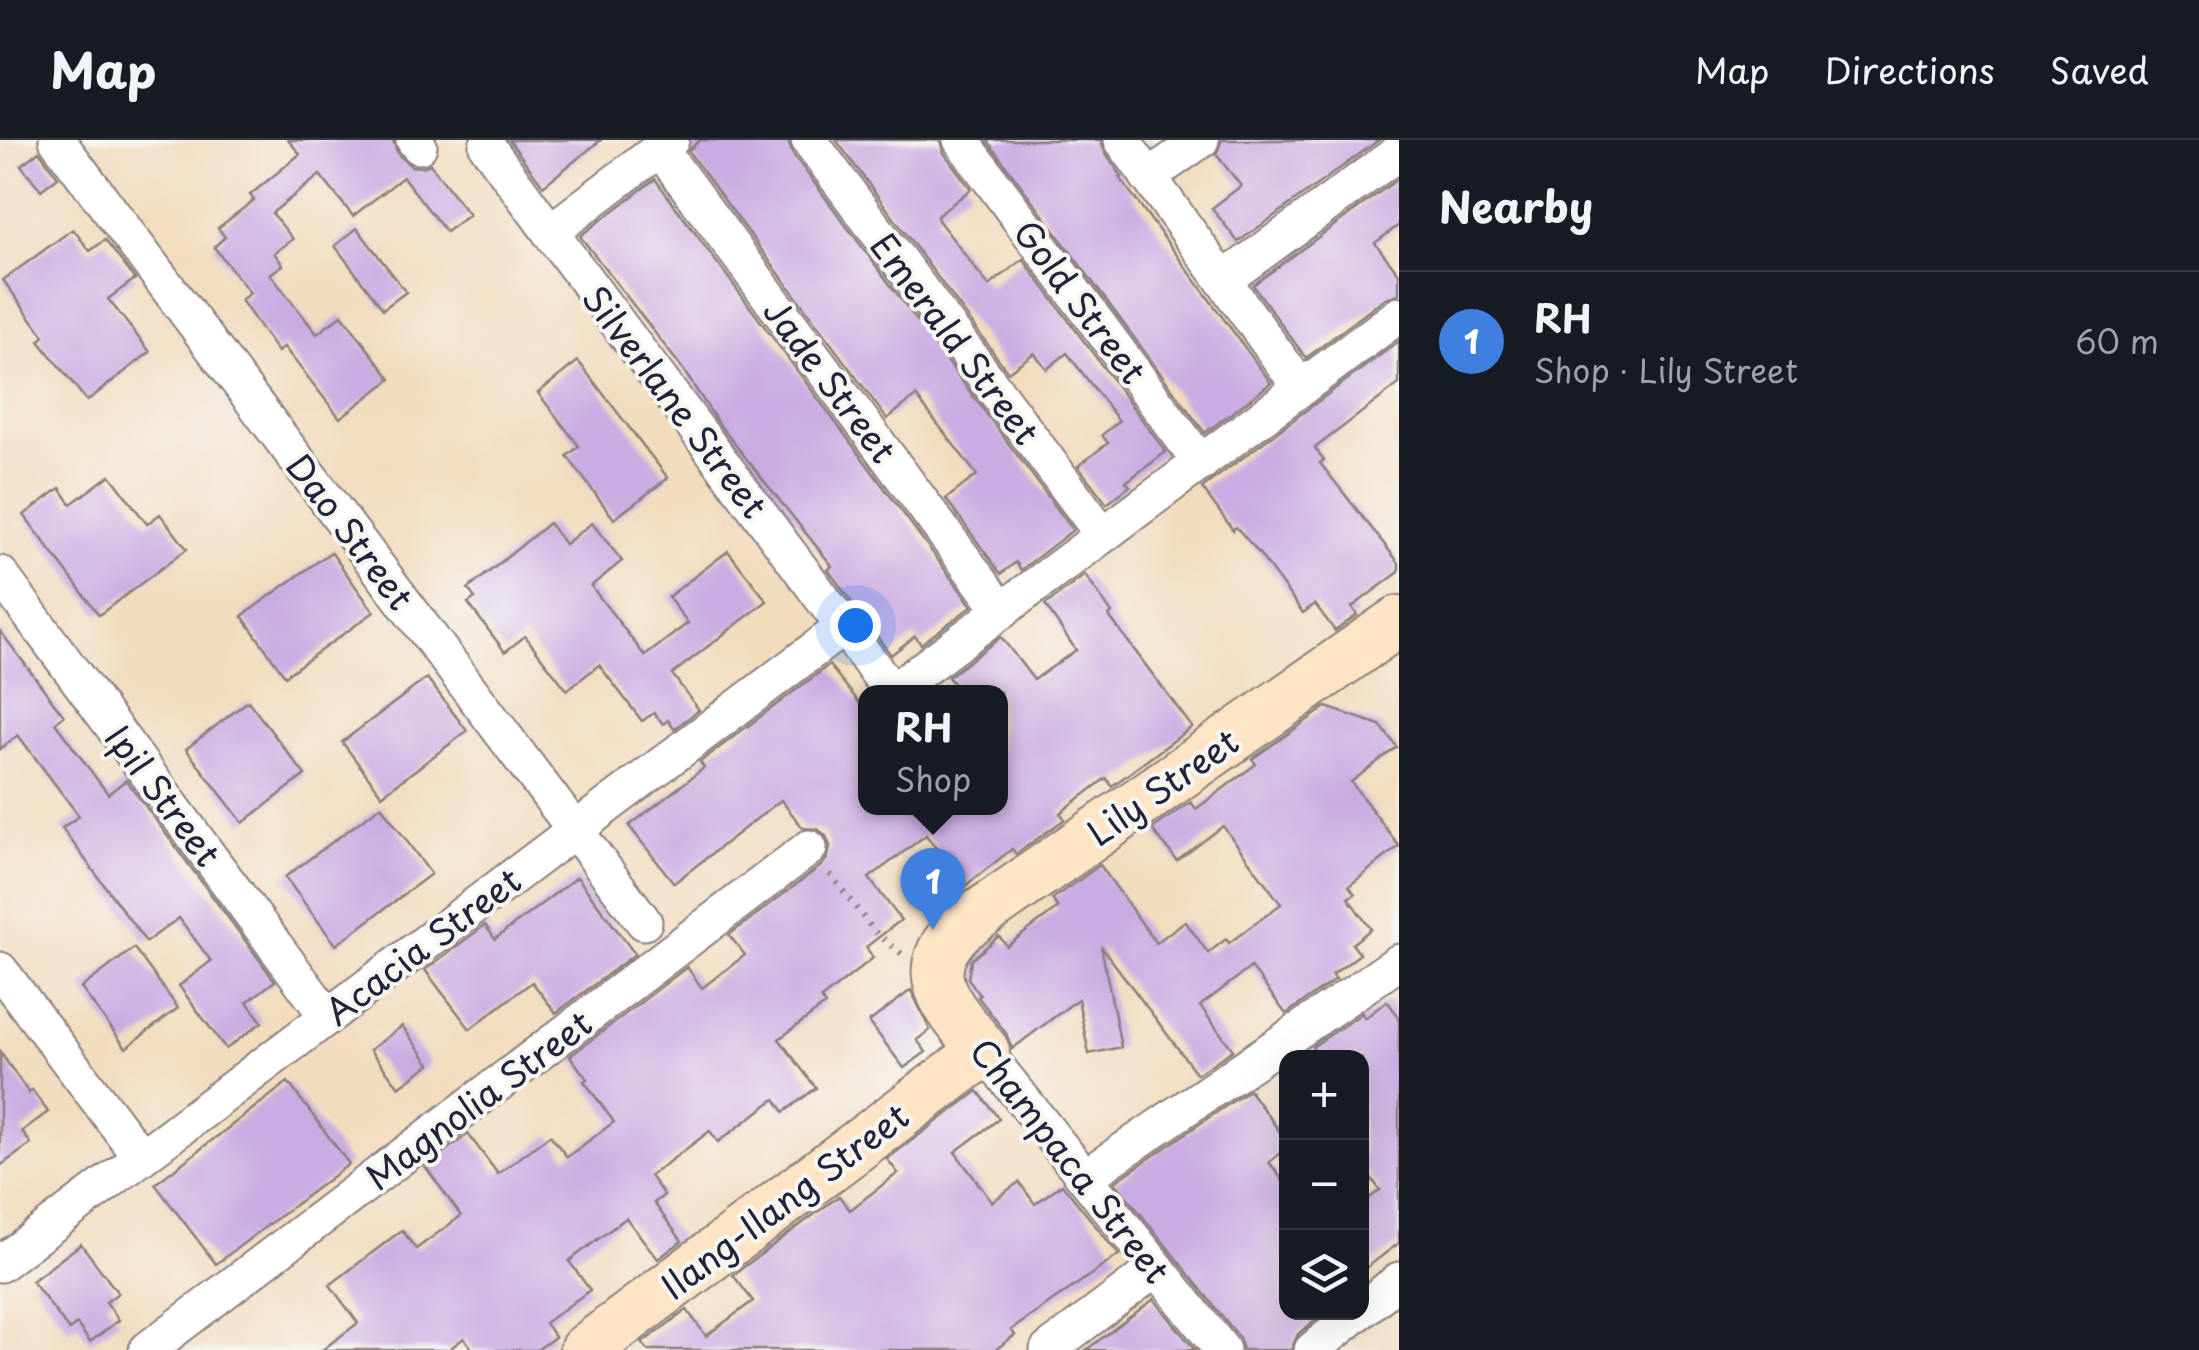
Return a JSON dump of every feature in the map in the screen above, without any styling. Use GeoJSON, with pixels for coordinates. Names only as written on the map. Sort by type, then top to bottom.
{"type":"FeatureCollection","features":[{"type":"Feature","properties":{"kind":"street","name":"Dao Street"},"geometry":{"type":"LineString","coordinates":[[57,140],[644,922]]}},
{"type":"Feature","properties":{"kind":"street","name":"Emerald Street"},"geometry":{"type":"LineString","coordinates":[[810,140],[1103,536]]}},
{"type":"Feature","properties":{"kind":"street","name":"Gold Street"},"geometry":{"type":"LineString","coordinates":[[961,140],[1201,463]]}},
{"type":"Feature","properties":{"kind":"street"},"geometry":{"type":"LineString","coordinates":[[1122,140],[1301,388]]}},
{"type":"Feature","properties":{"kind":"street"},"geometry":{"type":"LineString","coordinates":[[1148,176],[1200,140]]}},
{"type":"Feature","properties":{"kind":"street"},"geometry":{"type":"LineString","coordinates":[[550,232],[666,144]]}},
{"type":"Feature","properties":{"kind":"street","name":"Jade Street"},"geometry":{"type":"LineString","coordinates":[[666,144],[1002,610]]}},
{"type":"Feature","properties":{"kind":"street","name":"Silverlane Street"},"geometry":{"type":"LineString","coordinates":[[487,146],[887,685]]}},
{"type":"Feature","properties":{"kind":"street"},"geometry":{"type":"LineString","coordinates":[[1223,280],[1399,152]]}},
{"type":"Feature","properties":{"kind":"street","name":"Silverlane Street"},"geometry":{"type":"LineString","coordinates":[[901,685],[1399,315]]}},
{"type":"Feature","properties":{"kind":"street","name":"Ipil Street"},"geometry":{"type":"LineString","coordinates":[[0,574],[327,1016]]}},
{"type":"Feature","properties":{"kind":"street","name":"Lily Street"},"geometry":{"type":"LineString","coordinates":[[936,962],[949,938],[970,918],[1399,621]]}},
{"type":"Feature","properties":{"kind":"street","name":"Acacia Street"},"geometry":{"type":"LineString","coordinates":[[0,1264],[844,628]]}},
{"type":"Feature","properties":{"kind":"street","name":"Magnolia Street"},"geometry":{"type":"LineString","coordinates":[[147,1350],[809,848]]}},
{"type":"Feature","properties":{"kind":"street","name":"Champaca Street"},"geometry":{"type":"LineString","coordinates":[[936,962],[948,1002],[984,1051],[1222,1350]]}},
{"type":"Feature","properties":{"kind":"street"},"geometry":{"type":"LineString","coordinates":[[1085,1177],[1399,962]]}},
{"type":"Feature","properties":{"kind":"street"},"geometry":{"type":"LineString","coordinates":[[0,970],[141,1158]]}},
{"type":"Feature","properties":{"kind":"street","name":"Ilang-Ilang Street"},"geometry":{"type":"LineString","coordinates":[[585,1350],[984,1051]]}},
{"type":"Feature","properties":{"kind":"street"},"geometry":{"type":"LineString","coordinates":[[1048,1350],[1157,1268]]}},
{"type":"Feature","properties":{"kind":"street"},"geometry":{"type":"LineString","coordinates":[[1369,1305],[1399,1280]]}},
{"type":"Feature","properties":{"kind":"street"},"geometry":{"type":"LineString","coordinates":[[1312,1350],[1350,1320]]}},
{"type":"Feature","properties":{"kind":"path"},"geometry":{"type":"LineString","coordinates":[[809,848],[885,942],[911,958],[936,962]]}},
{"type":"Feature","properties":{"kind":"building"},"geometry":{"type":"Polygon","coordinates":[[[288,140],[393,140],[398,154],[411,166],[430,164],[469,215],[446,232],[403,177],[353,216],[320,175],[272,213],[293,239],[274,253],[283,265],[270,274],[317,334],[342,315],[391,379],[340,418],[284,347],[278,352],[261,329],[241,300],[250,293],[214,247],[225,237],[218,228],[254,200],[250,195],[300,154],[288,140]]]}},
{"type":"Feature","properties":{"kind":"building"},"geometry":{"type":"Polygon","coordinates":[[[509,140],[601,140],[543,186],[509,140]]]}},
{"type":"Feature","properties":{"kind":"building"},"geometry":{"type":"Polygon","coordinates":[[[700,140],[788,140],[792,153],[1073,530],[1021,570],[1016,562],[1001,574],[946,499],[977,475],[916,396],[887,419],[688,151],[700,140]]]}},
{"type":"Feature","properties":{"kind":"building"},"geometry":{"type":"Polygon","coordinates":[[[836,140],[940,140],[944,153],[971,189],[937,216],[938,220],[989,286],[1023,259],[1166,452],[1126,482],[1130,486],[1107,504],[1078,466],[1108,443],[1102,435],[1119,421],[1067,353],[1047,369],[1034,353],[1008,372],[836,140]]]}},
{"type":"Feature","properties":{"kind":"building"},"geometry":{"type":"Polygon","coordinates":[[[987,140],[1101,140],[1120,178],[1271,383],[1205,433],[987,140]]]}},
{"type":"Feature","properties":{"kind":"building"},"geometry":{"type":"Polygon","coordinates":[[[1222,140],[1379,140],[1238,242],[1212,208],[1241,186],[1216,154],[1222,140]]]}},
{"type":"Feature","properties":{"kind":"building"},"geometry":{"type":"Polygon","coordinates":[[[39,151],[58,177],[41,190],[21,165],[39,151]]]}},
{"type":"Feature","properties":{"kind":"building"},"geometry":{"type":"Polygon","coordinates":[[[1399,178],[1399,225],[1375,243],[1399,274],[1399,294],[1386,298],[1306,358],[1253,285],[1399,178]]]}},
{"type":"Feature","properties":{"kind":"building"},"geometry":{"type":"Polygon","coordinates":[[[655,179],[972,606],[921,644],[915,636],[891,655],[828,570],[832,566],[718,423],[682,368],[580,236],[655,179]]]}},
{"type":"Feature","properties":{"kind":"building"},"geometry":{"type":"Polygon","coordinates":[[[357,228],[406,292],[383,309],[335,246],[357,228]]]}},
{"type":"Feature","properties":{"kind":"building"},"geometry":{"type":"Polygon","coordinates":[[[73,229],[90,251],[105,240],[135,279],[108,299],[150,352],[87,401],[39,341],[44,336],[3,280],[73,229]]]}},
{"type":"Feature","properties":{"kind":"building"},"geometry":{"type":"Polygon","coordinates":[[[1399,341],[1399,384],[1315,448],[1324,460],[1320,463],[1399,563],[1399,572],[1352,607],[1357,615],[1335,631],[1315,604],[1303,613],[1258,552],[1236,527],[1233,530],[1202,488],[1399,341]]]}},
{"type":"Feature","properties":{"kind":"building"},"geometry":{"type":"Polygon","coordinates":[[[578,361],[668,478],[614,519],[567,456],[579,446],[538,393],[578,361]]]}},
{"type":"Feature","properties":{"kind":"building"},"geometry":{"type":"Polygon","coordinates":[[[110,475],[147,524],[160,514],[187,549],[99,615],[24,515],[60,488],[71,504],[110,475]]]}},
{"type":"Feature","properties":{"kind":"building"},"geometry":{"type":"Polygon","coordinates":[[[549,523],[565,544],[592,523],[622,561],[591,586],[645,656],[688,623],[668,597],[728,551],[767,601],[672,674],[699,710],[674,729],[668,720],[663,724],[654,713],[642,721],[599,665],[567,690],[525,636],[505,652],[468,603],[475,598],[468,589],[549,523]]]}},
{"type":"Feature","properties":{"kind":"building"},"geometry":{"type":"Polygon","coordinates":[[[331,552],[374,612],[285,676],[242,616],[331,552]]]}},
{"type":"Feature","properties":{"kind":"building"},"geometry":{"type":"Polygon","coordinates":[[[1085,575],[1112,613],[1109,616],[1192,727],[1112,786],[1106,778],[1060,813],[1065,819],[1016,854],[1012,849],[965,886],[926,835],[869,878],[901,920],[866,947],[873,958],[821,999],[825,1005],[779,1039],[816,1088],[784,1112],[775,1099],[718,1142],[710,1131],[650,1176],[664,1195],[654,1203],[682,1241],[658,1259],[626,1218],[569,1261],[590,1290],[545,1323],[555,1337],[537,1350],[473,1350],[464,1338],[448,1350],[322,1350],[358,1323],[330,1285],[402,1230],[416,1249],[461,1216],[425,1166],[468,1134],[498,1174],[550,1135],[567,1157],[614,1122],[570,1056],[687,967],[702,988],[745,955],[729,935],[822,865],[830,846],[818,829],[803,828],[781,800],[674,883],[629,826],[704,768],[700,762],[829,665],[858,701],[858,815],[1008,815],[1008,685],[954,685],[948,677],[1001,637],[1034,680],[1076,650],[1045,605],[1085,575]]]}},
{"type":"Feature","properties":{"kind":"building"},"geometry":{"type":"Polygon","coordinates":[[[0,631],[64,716],[55,723],[108,794],[126,780],[275,981],[247,1002],[262,1022],[226,1049],[179,986],[211,961],[179,918],[146,942],[62,828],[79,816],[18,735],[0,749],[0,631]]]}},
{"type":"Feature","properties":{"kind":"building"},"geometry":{"type":"Polygon","coordinates":[[[427,678],[467,731],[382,795],[342,742],[427,678]]]}},
{"type":"Feature","properties":{"kind":"building"},"geometry":{"type":"Polygon","coordinates":[[[248,701],[305,775],[243,823],[186,749],[248,701]]]}},
{"type":"Feature","properties":{"kind":"building"},"geometry":{"type":"Polygon","coordinates":[[[1326,707],[1380,725],[1397,747],[1351,782],[1399,846],[1349,886],[1355,894],[1348,898],[1371,929],[1352,944],[1360,954],[1332,975],[1336,979],[1286,1014],[1251,967],[1200,1006],[1233,1050],[1197,1074],[1101,946],[1121,1047],[1089,1054],[1078,999],[1012,1049],[1006,1033],[968,978],[971,960],[999,936],[1007,946],[1058,908],[1052,899],[1100,865],[1156,943],[1185,921],[1208,953],[1226,939],[1229,943],[1281,904],[1223,826],[1177,861],[1152,829],[1191,802],[1196,809],[1256,764],[1252,759],[1326,707]]]}},
{"type":"Feature","properties":{"kind":"building"},"geometry":{"type":"Polygon","coordinates":[[[381,806],[431,874],[336,945],[285,877],[381,806]]]}},
{"type":"Feature","properties":{"kind":"building"},"geometry":{"type":"Polygon","coordinates":[[[577,877],[635,954],[556,1013],[532,982],[470,1029],[425,970],[485,925],[495,939],[577,877]]]}},
{"type":"Feature","properties":{"kind":"building"},"geometry":{"type":"Polygon","coordinates":[[[134,948],[178,1008],[126,1048],[81,988],[134,948]]]}},
{"type":"Feature","properties":{"kind":"building"},"geometry":{"type":"Polygon","coordinates":[[[911,990],[930,1030],[917,1040],[926,1052],[904,1068],[869,1022],[911,990]]]}},
{"type":"Feature","properties":{"kind":"building"},"geometry":{"type":"Polygon","coordinates":[[[1387,1001],[1399,1017],[1399,1243],[1369,1266],[1369,1199],[1380,1190],[1369,1175],[1369,1050],[1312,1047],[1362,1013],[1365,1018],[1387,1001]]]}},
{"type":"Feature","properties":{"kind":"building"},"geometry":{"type":"Polygon","coordinates":[[[402,1026],[430,1064],[399,1087],[370,1050],[402,1026]]]}},
{"type":"Feature","properties":{"kind":"building"},"geometry":{"type":"Polygon","coordinates":[[[0,1052],[48,1112],[22,1131],[31,1144],[0,1166],[0,1052]]]}},
{"type":"Feature","properties":{"kind":"building"},"geometry":{"type":"Polygon","coordinates":[[[288,1082],[349,1164],[216,1264],[155,1184],[288,1082]]]}},
{"type":"Feature","properties":{"kind":"building"},"geometry":{"type":"Polygon","coordinates":[[[1249,1090],[1279,1131],[1279,1154],[1269,1162],[1279,1176],[1279,1320],[1316,1320],[1298,1334],[1291,1350],[1243,1350],[1239,1337],[1115,1182],[1249,1090]]]}},
{"type":"Feature","properties":{"kind":"building"},"geometry":{"type":"Polygon","coordinates":[[[978,1091],[999,1119],[955,1152],[992,1202],[1019,1182],[1035,1204],[1062,1184],[1119,1255],[1011,1330],[1015,1335],[995,1350],[648,1350],[642,1343],[687,1310],[706,1336],[753,1301],[733,1275],[839,1196],[850,1210],[898,1173],[887,1159],[978,1091]]]}},
{"type":"Feature","properties":{"kind":"building"},"geometry":{"type":"Polygon","coordinates":[[[81,1244],[118,1293],[106,1302],[119,1320],[90,1342],[77,1324],[69,1330],[32,1281],[81,1244]]]}},
{"type":"Feature","properties":{"kind":"building"},"geometry":{"type":"Polygon","coordinates":[[[1154,1299],[1195,1350],[1086,1350],[1154,1299]]]}},
{"type":"Feature","properties":{"kind":"place","name":"RH"},"geometry":{"type":"Point","coordinates":[933,930]}}]}
